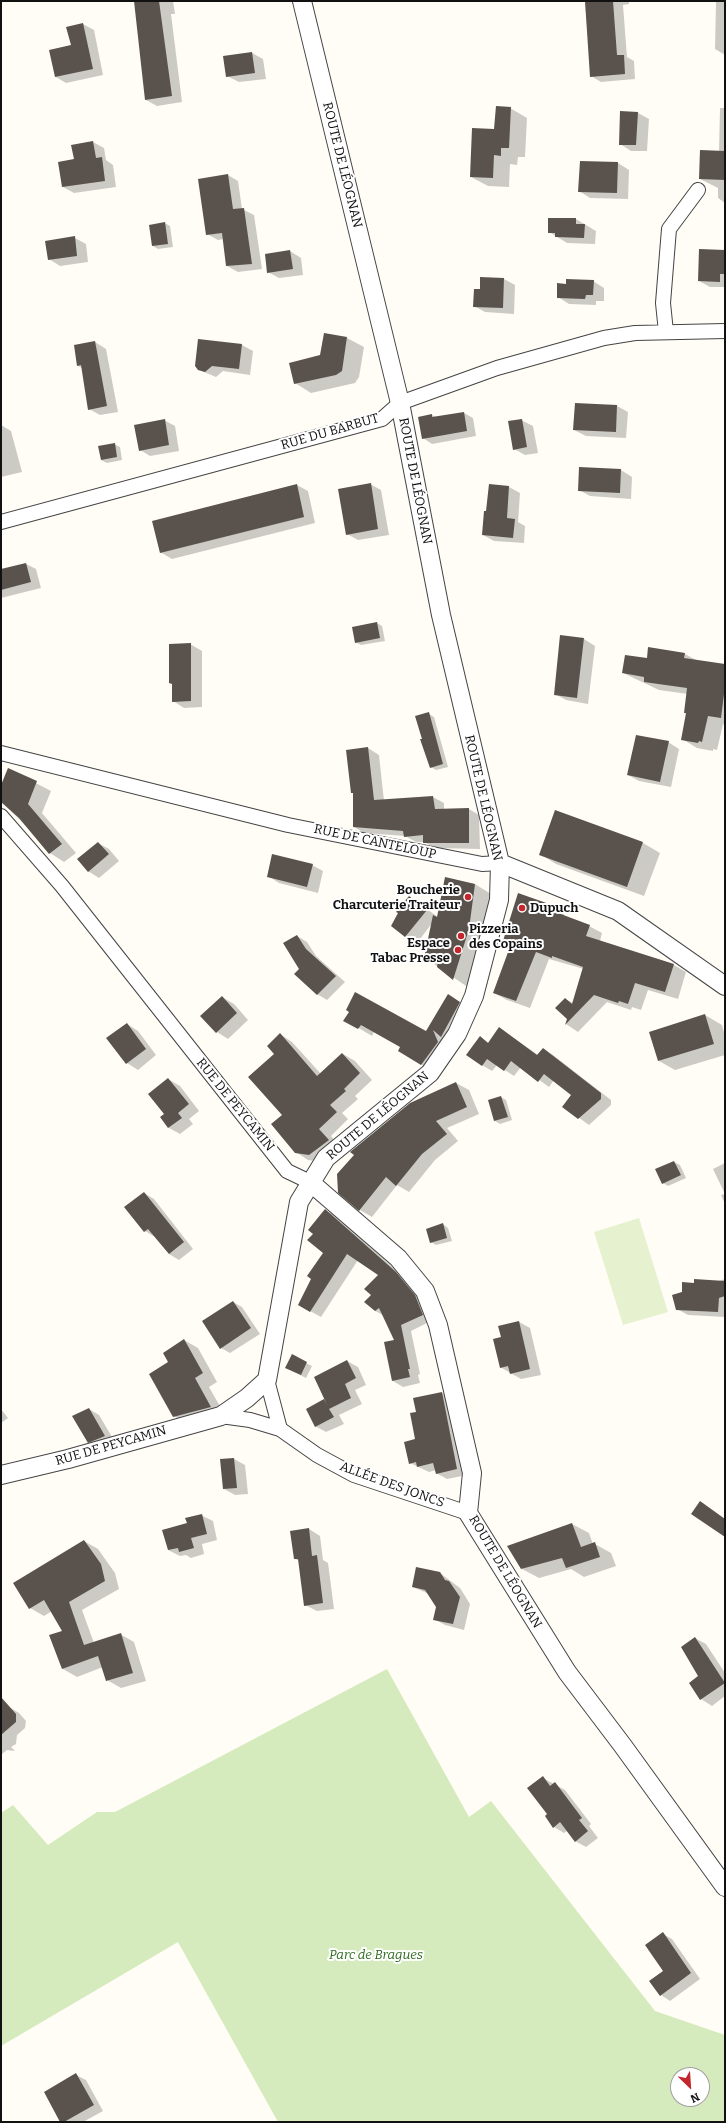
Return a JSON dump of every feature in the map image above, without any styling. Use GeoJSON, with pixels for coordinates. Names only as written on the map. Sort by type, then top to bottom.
{"type":"FeatureCollection","features":[{"type":"Feature","properties":{"kind":"street","name":"ROUTE DE LÉOGNAN"},"geometry":{"type":"LineString","coordinates":[[302,1],[400,403],[440,615],[500,864],[499,900],[474,996],[457,1034],[430,1073],[326,1158],[310,1182],[398,1258],[425,1291],[438,1325],[472,1472],[468,1513],[567,1672],[623,1746],[725,1887]]}},
{"type":"Feature","properties":{"kind":"street"},"geometry":{"type":"LineString","coordinates":[[666,332],[663,303],[669,229],[698,190]]}},
{"type":"Feature","properties":{"kind":"street","name":"RUE DU BARBUT"},"geometry":{"type":"LineString","coordinates":[[1,522],[382,419],[400,403],[497,368],[604,338],[635,333],[725,331]]}},
{"type":"Feature","properties":{"kind":"street","name":"RUE DE CANTELOUP"},"geometry":{"type":"LineString","coordinates":[[1,753],[288,824],[482,864],[500,864],[618,911],[725,986]]}},
{"type":"Feature","properties":{"kind":"street","name":"RUE DE PEYCAMIN"},"geometry":{"type":"LineString","coordinates":[[1,816],[62,886],[287,1171],[310,1182]]}},
{"type":"Feature","properties":{"kind":"street"},"geometry":{"type":"LineString","coordinates":[[280,1428],[267,1380],[299,1202],[310,1182]]}},
{"type":"Feature","properties":{"kind":"street","name":"RUE DE PEYCAMIN"},"geometry":{"type":"LineString","coordinates":[[1,1475],[68,1459],[221,1416],[247,1398],[267,1380]]}},
{"type":"Feature","properties":{"kind":"street","name":"RUE DE PEYCAMIN"},"geometry":{"type":"LineString","coordinates":[[221,1416],[250,1420],[280,1428]]}},
{"type":"Feature","properties":{"kind":"street","name":"ALLÉE DES JONCS"},"geometry":{"type":"LineString","coordinates":[[280,1428],[317,1455],[354,1475],[468,1513]]}},
{"type":"Feature","properties":{"kind":"green space"},"geometry":{"type":"Polygon","coordinates":[[[639,1218],[668,1312],[623,1325],[594,1232],[639,1218]]]}},
{"type":"Feature","properties":{"kind":"green space","name":"Parc de Bragues"},"geometry":{"type":"Polygon","coordinates":[[[387,1669],[469,1817],[491,1801],[655,2011],[725,2035],[725,2122],[278,2122],[178,1942],[1,2046],[1,1813],[13,1805],[48,1845],[97,1812],[115,1812],[387,1669]]]}},
{"type":"Feature","properties":{"kind":"building"},"geometry":{"type":"Polygon","coordinates":[[[134,1],[159,1],[172,96],[145,100],[134,1]]]}},
{"type":"Feature","properties":{"kind":"building"},"geometry":{"type":"Polygon","coordinates":[[[585,1],[613,1],[617,55],[624,55],[625,74],[590,77],[585,1]]]}},
{"type":"Feature","properties":{"kind":"building"},"geometry":{"type":"Polygon","coordinates":[[[83,23],[93,69],[55,77],[49,50],[71,45],[66,27],[83,23]]]}},
{"type":"Feature","properties":{"kind":"building"},"geometry":{"type":"Polygon","coordinates":[[[252,52],[255,73],[226,77],[223,56],[252,52]]]}},
{"type":"Feature","properties":{"kind":"building"},"geometry":{"type":"Polygon","coordinates":[[[496,106],[511,107],[509,148],[501,148],[501,156],[494,155],[493,178],[470,177],[472,128],[494,129],[496,106]]]}},
{"type":"Feature","properties":{"kind":"building"},"geometry":{"type":"Polygon","coordinates":[[[620,111],[638,112],[636,145],[619,145],[620,111]]]}},
{"type":"Feature","properties":{"kind":"building"},"geometry":{"type":"Polygon","coordinates":[[[93,141],[96,158],[102,157],[105,181],[62,187],[58,162],[74,159],[71,145],[93,141]]]}},
{"type":"Feature","properties":{"kind":"building"},"geometry":{"type":"Polygon","coordinates":[[[700,150],[725,151],[725,180],[699,179],[700,150]]]}},
{"type":"Feature","properties":{"kind":"building"},"geometry":{"type":"Polygon","coordinates":[[[580,161],[618,162],[617,193],[578,192],[580,161]]]}},
{"type":"Feature","properties":{"kind":"building"},"geometry":{"type":"Polygon","coordinates":[[[228,174],[233,209],[244,208],[252,264],[226,266],[222,233],[206,235],[198,179],[228,174]]]}},
{"type":"Feature","properties":{"kind":"building"},"geometry":{"type":"Polygon","coordinates":[[[548,218],[576,218],[576,224],[585,224],[584,238],[555,237],[555,233],[548,233],[548,218]]]}},
{"type":"Feature","properties":{"kind":"building"},"geometry":{"type":"Polygon","coordinates":[[[165,222],[168,244],[152,246],[149,225],[165,222]]]}},
{"type":"Feature","properties":{"kind":"building"},"geometry":{"type":"Polygon","coordinates":[[[75,236],[77,256],[48,260],[45,241],[75,236]]]}},
{"type":"Feature","properties":{"kind":"building"},"geometry":{"type":"Polygon","coordinates":[[[699,249],[725,250],[725,274],[720,274],[720,282],[698,281],[699,249]]]}},
{"type":"Feature","properties":{"kind":"building"},"geometry":{"type":"Polygon","coordinates":[[[290,250],[293,269],[267,273],[265,254],[290,250]]]}},
{"type":"Feature","properties":{"kind":"building"},"geometry":{"type":"Polygon","coordinates":[[[480,277],[504,278],[503,308],[473,307],[474,289],[480,289],[480,277]]]}},
{"type":"Feature","properties":{"kind":"building"},"geometry":{"type":"Polygon","coordinates":[[[566,279],[594,280],[593,295],[586,295],[585,299],[557,298],[557,283],[566,284],[566,279]]]}},
{"type":"Feature","properties":{"kind":"building"},"geometry":{"type":"Polygon","coordinates":[[[324,333],[347,337],[342,371],[336,375],[294,384],[289,363],[320,355],[324,333]]]}},
{"type":"Feature","properties":{"kind":"building"},"geometry":{"type":"Polygon","coordinates":[[[198,339],[242,344],[239,369],[212,366],[205,372],[198,370],[195,366],[198,339]]]}},
{"type":"Feature","properties":{"kind":"building"},"geometry":{"type":"Polygon","coordinates":[[[95,341],[107,406],[88,410],[81,365],[77,366],[74,345],[95,341]]]}},
{"type":"Feature","properties":{"kind":"building"},"geometry":{"type":"Polygon","coordinates":[[[575,403],[617,405],[616,432],[573,430],[575,403]]]}},
{"type":"Feature","properties":{"kind":"building"},"geometry":{"type":"Polygon","coordinates":[[[464,412],[467,431],[422,439],[418,417],[432,414],[432,417],[464,412]]]}},
{"type":"Feature","properties":{"kind":"building"},"geometry":{"type":"Polygon","coordinates":[[[165,419],[169,445],[139,451],[134,425],[165,419]]]}},
{"type":"Feature","properties":{"kind":"building"},"geometry":{"type":"Polygon","coordinates":[[[522,419],[527,447],[513,450],[508,421],[522,419]]]}},
{"type":"Feature","properties":{"kind":"building"},"geometry":{"type":"Polygon","coordinates":[[[115,443],[117,457],[101,460],[98,446],[115,443]]]}},
{"type":"Feature","properties":{"kind":"building"},"geometry":{"type":"Polygon","coordinates":[[[579,467],[621,469],[620,493],[578,491],[579,467]]]}},
{"type":"Feature","properties":{"kind":"building"},"geometry":{"type":"Polygon","coordinates":[[[371,483],[378,529],[346,535],[338,489],[371,483]]]}},
{"type":"Feature","properties":{"kind":"building"},"geometry":{"type":"Polygon","coordinates":[[[297,484],[304,517],[160,553],[152,521],[297,484]]]}},
{"type":"Feature","properties":{"kind":"building"},"geometry":{"type":"Polygon","coordinates":[[[489,484],[509,486],[507,518],[515,519],[513,538],[482,535],[484,511],[486,511],[489,484]]]}},
{"type":"Feature","properties":{"kind":"building"},"geometry":{"type":"Polygon","coordinates":[[[26,563],[31,582],[1,590],[1,569],[26,563]]]}},
{"type":"Feature","properties":{"kind":"building"},"geometry":{"type":"Polygon","coordinates":[[[377,622],[380,638],[355,643],[352,627],[377,622]]]}},
{"type":"Feature","properties":{"kind":"building"},"geometry":{"type":"Polygon","coordinates":[[[560,635],[584,638],[577,698],[554,695],[560,635]]]}},
{"type":"Feature","properties":{"kind":"building"},"geometry":{"type":"Polygon","coordinates":[[[191,643],[191,701],[172,702],[172,684],[169,683],[169,644],[191,643]]]}},
{"type":"Feature","properties":{"kind":"building"},"geometry":{"type":"Polygon","coordinates":[[[648,647],[685,653],[684,658],[725,664],[725,686],[721,718],[708,716],[702,742],[699,741],[698,743],[681,740],[686,713],[684,713],[687,688],[644,682],[644,677],[622,673],[625,655],[647,658],[648,647]]]}},
{"type":"Feature","properties":{"kind":"building"},"geometry":{"type":"Polygon","coordinates":[[[429,712],[443,764],[430,768],[420,739],[422,739],[415,716],[429,712]]]}},
{"type":"Feature","properties":{"kind":"building"},"geometry":{"type":"Polygon","coordinates":[[[636,735],[669,741],[660,782],[627,775],[636,735]]]}},
{"type":"Feature","properties":{"kind":"building"},"geometry":{"type":"Polygon","coordinates":[[[368,747],[374,800],[433,796],[435,809],[469,808],[469,843],[423,843],[423,835],[404,837],[403,831],[353,827],[353,793],[351,793],[346,750],[368,747]]]}},
{"type":"Feature","properties":{"kind":"building"},"geometry":{"type":"Polygon","coordinates":[[[8,768],[37,781],[28,804],[62,844],[49,854],[19,818],[1,802],[1,785],[8,768]]]}},
{"type":"Feature","properties":{"kind":"building"},"geometry":{"type":"Polygon","coordinates":[[[555,810],[643,842],[627,887],[539,855],[555,810]]]}},
{"type":"Feature","properties":{"kind":"building"},"geometry":{"type":"Polygon","coordinates":[[[98,842],[109,854],[88,872],[77,859],[98,842]]]}},
{"type":"Feature","properties":{"kind":"building"},"geometry":{"type":"Polygon","coordinates":[[[272,854],[313,864],[307,887],[267,877],[272,854]]]}},
{"type":"Feature","properties":{"kind":"building"},"geometry":{"type":"Polygon","coordinates":[[[445,877],[475,884],[469,929],[453,980],[437,967],[438,961],[424,958],[433,915],[437,917],[445,877]]]}},
{"type":"Feature","properties":{"kind":"building"},"geometry":{"type":"Polygon","coordinates":[[[518,893],[552,905],[550,910],[590,925],[586,936],[674,964],[665,992],[635,983],[628,1004],[619,1001],[618,1003],[594,995],[565,1025],[567,1019],[555,1008],[565,998],[572,1004],[583,967],[536,952],[516,1001],[493,993],[511,944],[503,941],[518,893]]]}},
{"type":"Feature","properties":{"kind":"building"},"geometry":{"type":"Polygon","coordinates":[[[409,896],[427,910],[405,937],[391,926],[398,913],[396,912],[409,896]]]}},
{"type":"Feature","properties":{"kind":"building"},"geometry":{"type":"Polygon","coordinates":[[[297,935],[306,949],[336,976],[317,995],[294,974],[299,969],[283,943],[297,935]]]}},
{"type":"Feature","properties":{"kind":"building"},"geometry":{"type":"Polygon","coordinates":[[[355,992],[426,1031],[448,994],[460,1002],[441,1037],[433,1030],[438,1042],[421,1065],[398,1051],[400,1047],[361,1025],[358,1029],[343,1021],[349,1012],[346,1010],[355,992]]]}},
{"type":"Feature","properties":{"kind":"building"},"geometry":{"type":"Polygon","coordinates":[[[222,996],[237,1013],[216,1033],[200,1016],[222,996]]]}},
{"type":"Feature","properties":{"kind":"building"},"geometry":{"type":"Polygon","coordinates":[[[705,1014],[714,1044],[658,1061],[649,1032],[705,1014]]]}},
{"type":"Feature","properties":{"kind":"building"},"geometry":{"type":"Polygon","coordinates":[[[127,1023],[146,1049],[126,1064],[106,1038],[127,1023]]]}},
{"type":"Feature","properties":{"kind":"building"},"geometry":{"type":"Polygon","coordinates":[[[499,1027],[537,1055],[543,1048],[601,1093],[601,1099],[578,1119],[562,1107],[571,1095],[544,1074],[538,1082],[511,1061],[504,1071],[487,1059],[482,1066],[466,1055],[480,1036],[488,1043],[499,1027]]]}},
{"type":"Feature","properties":{"kind":"building"},"geometry":{"type":"Polygon","coordinates":[[[280,1033],[317,1076],[342,1053],[360,1073],[344,1089],[346,1091],[330,1105],[337,1112],[319,1129],[329,1140],[309,1155],[295,1153],[271,1124],[282,1115],[248,1077],[274,1054],[267,1046],[280,1033]]]}},
{"type":"Feature","properties":{"kind":"building"},"geometry":{"type":"Polygon","coordinates":[[[168,1078],[189,1104],[178,1113],[182,1118],[168,1128],[160,1117],[164,1114],[148,1094],[168,1078]]]}},
{"type":"Feature","properties":{"kind":"building"},"geometry":{"type":"Polygon","coordinates":[[[456,1082],[467,1107],[436,1121],[447,1134],[422,1154],[396,1186],[386,1177],[359,1211],[338,1193],[337,1174],[354,1155],[350,1152],[410,1103],[456,1082]]]}},
{"type":"Feature","properties":{"kind":"building"},"geometry":{"type":"Polygon","coordinates":[[[501,1096],[508,1117],[494,1121],[488,1100],[501,1096]]]}},
{"type":"Feature","properties":{"kind":"building"},"geometry":{"type":"Polygon","coordinates":[[[674,1161],[681,1175],[662,1184],[655,1169],[674,1161]]]}},
{"type":"Feature","properties":{"kind":"building"},"geometry":{"type":"Polygon","coordinates":[[[144,1192],[184,1242],[169,1254],[148,1229],[144,1232],[124,1207],[144,1192]]]}},
{"type":"Feature","properties":{"kind":"building"},"geometry":{"type":"Polygon","coordinates":[[[325,1209],[396,1272],[415,1295],[423,1315],[401,1325],[410,1369],[408,1369],[410,1377],[392,1381],[384,1342],[394,1340],[379,1308],[375,1311],[364,1302],[371,1295],[364,1289],[378,1275],[347,1254],[310,1312],[298,1305],[311,1279],[307,1276],[323,1253],[307,1240],[313,1234],[308,1230],[325,1209]]]}},
{"type":"Feature","properties":{"kind":"building"},"geometry":{"type":"Polygon","coordinates":[[[443,1223],[447,1238],[430,1243],[426,1229],[443,1223]]]}},
{"type":"Feature","properties":{"kind":"building"},"geometry":{"type":"Polygon","coordinates":[[[694,1279],[725,1281],[725,1296],[719,1298],[718,1312],[676,1310],[672,1295],[682,1292],[682,1282],[694,1283],[694,1279]]]}},
{"type":"Feature","properties":{"kind":"building"},"geometry":{"type":"Polygon","coordinates":[[[233,1301],[251,1328],[220,1349],[202,1321],[233,1301]]]}},
{"type":"Feature","properties":{"kind":"building"},"geometry":{"type":"Polygon","coordinates":[[[519,1321],[530,1369],[510,1374],[508,1366],[500,1368],[493,1339],[501,1337],[498,1326],[519,1321]]]}},
{"type":"Feature","properties":{"kind":"building"},"geometry":{"type":"Polygon","coordinates":[[[184,1339],[203,1373],[195,1378],[211,1407],[173,1417],[149,1374],[168,1362],[163,1353],[184,1339]]]}},
{"type":"Feature","properties":{"kind":"building"},"geometry":{"type":"Polygon","coordinates":[[[292,1354],[307,1362],[301,1375],[285,1368],[292,1354]]]}},
{"type":"Feature","properties":{"kind":"building"},"geometry":{"type":"Polygon","coordinates":[[[347,1360],[356,1378],[345,1384],[351,1398],[329,1409],[334,1417],[315,1427],[306,1409],[324,1399],[328,1407],[314,1377],[347,1360]]]}},
{"type":"Feature","properties":{"kind":"building"},"geometry":{"type":"Polygon","coordinates":[[[442,1392],[457,1469],[436,1474],[433,1463],[417,1467],[416,1462],[409,1464],[404,1442],[415,1439],[410,1413],[416,1412],[413,1398],[442,1392]]]}},
{"type":"Feature","properties":{"kind":"building"},"geometry":{"type":"Polygon","coordinates":[[[89,1408],[105,1436],[88,1443],[72,1416],[89,1408]]]}},
{"type":"Feature","properties":{"kind":"building"},"geometry":{"type":"Polygon","coordinates":[[[234,1458],[237,1488],[223,1489],[220,1459],[234,1458]]]}},
{"type":"Feature","properties":{"kind":"building"},"geometry":{"type":"Polygon","coordinates":[[[700,1501],[725,1519],[725,1537],[691,1514],[700,1501]]]}},
{"type":"Feature","properties":{"kind":"building"},"geometry":{"type":"Polygon","coordinates":[[[202,1514],[207,1534],[191,1538],[194,1548],[179,1552],[178,1548],[168,1550],[162,1530],[187,1523],[185,1518],[202,1514]]]}},
{"type":"Feature","properties":{"kind":"building"},"geometry":{"type":"Polygon","coordinates":[[[572,1523],[581,1547],[595,1542],[600,1557],[566,1568],[562,1558],[521,1569],[507,1546],[572,1523]]]}},
{"type":"Feature","properties":{"kind":"building"},"geometry":{"type":"Polygon","coordinates":[[[309,1528],[312,1556],[317,1555],[323,1603],[304,1606],[298,1559],[294,1559],[290,1531],[309,1528]]]}},
{"type":"Feature","properties":{"kind":"building"},"geometry":{"type":"Polygon","coordinates":[[[84,1540],[101,1564],[105,1581],[69,1602],[84,1645],[121,1633],[133,1673],[106,1681],[98,1656],[62,1669],[49,1635],[62,1631],[44,1600],[29,1609],[13,1583],[84,1540]]]}},
{"type":"Feature","properties":{"kind":"building"},"geometry":{"type":"Polygon","coordinates":[[[416,1567],[440,1572],[445,1580],[449,1581],[460,1597],[453,1624],[433,1620],[436,1607],[425,1590],[412,1587],[416,1567]]]}},
{"type":"Feature","properties":{"kind":"building"},"geometry":{"type":"Polygon","coordinates":[[[695,1637],[725,1683],[700,1700],[689,1683],[698,1676],[681,1647],[695,1637]]]}},
{"type":"Feature","properties":{"kind":"building"},"geometry":{"type":"Polygon","coordinates":[[[1,1697],[16,1714],[16,1722],[1,1735],[1,1697]]]}},
{"type":"Feature","properties":{"kind":"building"},"geometry":{"type":"Polygon","coordinates":[[[543,1776],[550,1786],[555,1782],[582,1818],[579,1820],[588,1831],[575,1842],[560,1822],[553,1828],[545,1816],[547,1814],[527,1788],[543,1776]]]}},
{"type":"Feature","properties":{"kind":"building"},"geometry":{"type":"Polygon","coordinates":[[[663,1932],[691,1973],[660,1996],[649,1981],[663,1971],[645,1945],[663,1932]]]}},
{"type":"Feature","properties":{"kind":"building"},"geometry":{"type":"Polygon","coordinates":[[[76,2073],[94,2105],[64,2122],[60,2122],[44,2092],[76,2073]]]}},
{"type":"Feature","properties":{"kind":"place","name":"Boucherie Charcuterie Traiteur"},"geometry":{"type":"Point","coordinates":[468,897]}},
{"type":"Feature","properties":{"kind":"place","name":"Dupuch"},"geometry":{"type":"Point","coordinates":[522,908]}},
{"type":"Feature","properties":{"kind":"place","name":"Pizzeria des Copains"},"geometry":{"type":"Point","coordinates":[461,936]}},
{"type":"Feature","properties":{"kind":"place","name":"Espace Tabac Presse"},"geometry":{"type":"Point","coordinates":[458,950]}}]}
